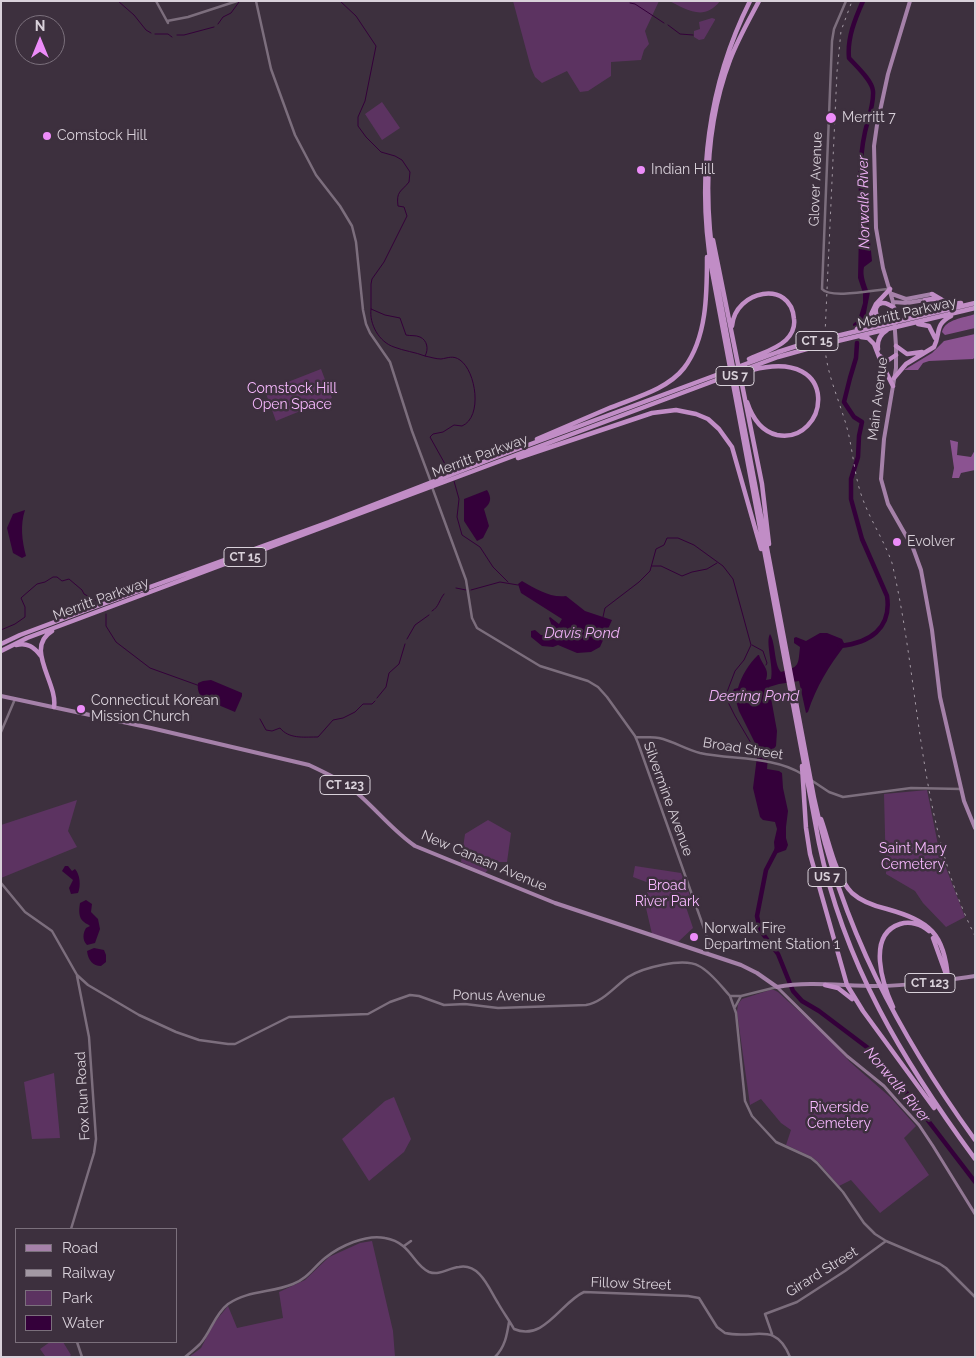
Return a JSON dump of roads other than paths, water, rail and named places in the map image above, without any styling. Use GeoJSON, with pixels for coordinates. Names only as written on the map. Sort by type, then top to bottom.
{"type":"FeatureCollection","features":[{"type":"Feature","properties":{"kind":"highway","name":"US 7"},"geometry":{"type":"LineString","coordinates":[[750,1],[731,46],[714,104],[706,152],[704,192],[705,218],[712,271],[768,560]]}},
{"type":"Feature","properties":{"kind":"highway","name":"US 7"},"geometry":{"type":"LineString","coordinates":[[759,1],[735,48],[722,86],[712,138],[708,192],[713,258],[768,560]]}},
{"type":"Feature","properties":{"kind":"highway"},"geometry":{"type":"LineString","coordinates":[[708,192],[713,238],[762,484],[774,606],[791,685],[806,771],[803,780],[810,854],[847,985],[863,1012],[939,1114],[952,1128]]}},
{"type":"Feature","properties":{"kind":"highway"},"geometry":{"type":"LineString","coordinates":[[504,454],[660,387],[674,378],[687,364],[696,347],[702,325],[707,261],[704,231],[705,218]]}},
{"type":"Feature","properties":{"kind":"highway"},"geometry":{"type":"LineString","coordinates":[[838,336],[862,327],[867,323],[876,304],[891,291]]}},
{"type":"Feature","properties":{"kind":"highway"},"geometry":{"type":"LineString","coordinates":[[939,292],[941,299]]}},
{"type":"Feature","properties":{"kind":"highway"},"geometry":{"type":"LineString","coordinates":[[735,350],[732,323],[737,311],[744,302],[753,296],[766,294],[776,295],[786,302],[792,310],[794,319],[793,329],[789,336],[781,344],[745,367]]}},
{"type":"Feature","properties":{"kind":"highway"},"geometry":{"type":"LineString","coordinates":[[932,294],[954,304],[975,302]]}},
{"type":"Feature","properties":{"kind":"highway"},"geometry":{"type":"LineString","coordinates":[[924,300],[933,299],[938,304],[936,309],[928,314]]}},
{"type":"Feature","properties":{"kind":"highway"},"geometry":{"type":"LineString","coordinates":[[894,308],[883,302],[876,309],[877,317],[891,325],[880,336],[877,345],[882,359],[890,360],[896,355]]}},
{"type":"Feature","properties":{"kind":"highway","name":"Merritt Parkway"},"geometry":{"type":"LineString","coordinates":[[899,324],[928,314],[975,302]]}},
{"type":"Feature","properties":{"kind":"highway","name":"Merritt Parkway"},"geometry":{"type":"LineString","coordinates":[[638,407],[728,377],[745,367],[795,346],[891,325],[909,324],[975,308]]}},
{"type":"Feature","properties":{"kind":"highway"},"geometry":{"type":"LineString","coordinates":[[894,378],[906,364],[934,347],[939,327],[944,320],[963,311]]}},
{"type":"Feature","properties":{"kind":"highway"},"geometry":{"type":"LineString","coordinates":[[896,346],[904,352],[911,354],[921,352],[932,346],[935,337],[929,326],[909,324]]}},
{"type":"Feature","properties":{"kind":"highway","name":"Merritt Parkway"},"geometry":{"type":"LineString","coordinates":[[460,473],[485,466],[628,411],[727,370],[745,367],[891,325]]}},
{"type":"Feature","properties":{"kind":"highway"},"geometry":{"type":"LineString","coordinates":[[847,339],[865,338],[872,341],[893,386]]}},
{"type":"Feature","properties":{"kind":"highway"},"geometry":{"type":"LineString","coordinates":[[738,369],[750,411],[756,422],[764,429],[777,434],[790,434],[803,429],[811,421],[817,411],[818,398],[815,385],[806,374],[796,368],[784,365],[745,367]]}},
{"type":"Feature","properties":{"kind":"highway"},"geometry":{"type":"LineString","coordinates":[[485,466],[543,450],[641,416],[667,410],[688,412],[708,419],[722,432],[735,454],[774,583],[787,666]]}},
{"type":"Feature","properties":{"kind":"highway","name":"Merritt Parkway"},"geometry":{"type":"LineString","coordinates":[[1,644],[20,635],[445,479],[504,454],[628,411]]}},
{"type":"Feature","properties":{"kind":"highway","name":"Merritt Parkway"},"geometry":{"type":"LineString","coordinates":[[3,650],[27,638],[425,486]]}},
{"type":"Feature","properties":{"kind":"highway"},"geometry":{"type":"LineString","coordinates":[[54,707],[54,694],[41,657],[41,646],[47,634],[64,624]]}},
{"type":"Feature","properties":{"kind":"highway"},"geometry":{"type":"LineString","coordinates":[[3,650],[25,644],[33,648],[41,657]]}},
{"type":"Feature","properties":{"kind":"highway"},"geometry":{"type":"LineString","coordinates":[[791,685],[806,771],[838,870],[846,886],[863,901],[914,918],[929,928],[942,949],[948,980]]}},
{"type":"Feature","properties":{"kind":"highway","name":"US 7"},"geometry":{"type":"LineString","coordinates":[[811,786],[823,861],[834,904],[863,979],[906,1059],[975,1159]]}},
{"type":"Feature","properties":{"kind":"highway","name":"US 7"},"geometry":{"type":"LineString","coordinates":[[811,786],[823,838],[839,889],[858,939],[876,980],[883,990]]}},
{"type":"Feature","properties":{"kind":"highway"},"geometry":{"type":"LineString","coordinates":[[948,980],[933,937],[923,927],[910,923],[899,924],[892,928],[883,939],[880,958],[883,990],[904,1034],[935,1084],[975,1140]]}},
{"type":"Feature","properties":{"kind":"highway"},"geometry":{"type":"LineString","coordinates":[[825,985],[841,990],[863,1012]]}},
{"type":"Feature","properties":{"kind":"main road","name":"Main Avenue"},"geometry":{"type":"LineString","coordinates":[[910,1],[888,74],[877,121],[874,149],[876,228],[879,248],[894,302],[896,346],[893,386],[884,439],[881,480],[888,504],[913,548],[921,570],[932,630],[940,697],[962,789],[975,828]]}},
{"type":"Feature","properties":{"kind":"main road"},"geometry":{"type":"LineString","coordinates":[[891,291],[906,299],[932,294]]}},
{"type":"Feature","properties":{"kind":"main road"},"geometry":{"type":"LineString","coordinates":[[894,302],[907,303],[924,300]]}},
{"type":"Feature","properties":{"kind":"main road","name":"New Canaan Avenue"},"geometry":{"type":"LineString","coordinates":[[1,696],[278,756],[310,765],[330,775],[354,791],[398,834],[415,846],[514,888],[577,911],[707,953],[753,971],[777,987]]}},
{"type":"Feature","properties":{"kind":"main road","name":"CT 123"},"geometry":{"type":"LineString","coordinates":[[777,987],[798,985],[899,986],[975,976]]}},
{"type":"Feature","properties":{"kind":"main road"},"geometry":{"type":"LineString","coordinates":[[777,987],[847,1056],[884,1086],[900,1103],[933,1146],[975,1214]]}},
{"type":"Feature","properties":{"kind":"street"},"geometry":{"type":"LineString","coordinates":[[156,1],[167,22],[237,1]]}},
{"type":"Feature","properties":{"kind":"street"},"geometry":{"type":"LineString","coordinates":[[251,1],[257,5]]}},
{"type":"Feature","properties":{"kind":"street","name":"Silvermine Avenue"},"geometry":{"type":"LineString","coordinates":[[256,1],[272,73],[295,135],[316,175],[338,203],[352,226],[356,242],[366,324],[390,362],[412,431],[466,580],[474,624],[488,636],[537,664],[579,677],[593,684],[604,693],[635,736],[706,934],[709,945],[707,953]]}},
{"type":"Feature","properties":{"kind":"street","name":"Glover Avenue"},"geometry":{"type":"LineString","coordinates":[[846,1],[832,33],[822,289],[825,293],[834,294],[873,290],[891,291]]}},
{"type":"Feature","properties":{"kind":"street"},"geometry":{"type":"LineString","coordinates":[[1,732],[15,699]]}},
{"type":"Feature","properties":{"kind":"street","name":"Broad Street"},"geometry":{"type":"LineString","coordinates":[[635,736],[659,738],[686,749],[703,753],[774,763],[791,768],[829,792],[843,797],[911,788],[962,789]]}},
{"type":"Feature","properties":{"kind":"street","name":"Ponus Avenue"},"geometry":{"type":"LineString","coordinates":[[1,883],[24,912],[52,931],[77,975],[88,985],[139,1015],[199,1040],[228,1044],[239,1042],[289,1017],[368,1014],[390,1002],[410,995],[419,996],[444,1005],[465,1004],[506,1008],[586,1005],[596,1002],[635,974],[654,967],[676,963],[689,963],[700,966],[730,996]]}},
{"type":"Feature","properties":{"kind":"street","name":"Fox Run Road"},"geometry":{"type":"LineString","coordinates":[[71,1228],[94,1153],[96,1140],[90,1040],[77,975]]}},
{"type":"Feature","properties":{"kind":"street"},"geometry":{"type":"LineString","coordinates":[[80,989],[88,985]]}},
{"type":"Feature","properties":{"kind":"street"},"geometry":{"type":"LineString","coordinates":[[777,987],[741,996],[730,996],[735,1007],[745,1101],[752,1116],[776,1142],[811,1158],[817,1163],[843,1192],[875,1234],[886,1241],[940,1264],[975,1297]]}},
{"type":"Feature","properties":{"kind":"street"},"geometry":{"type":"LineString","coordinates":[[735,1007],[741,996]]}},
{"type":"Feature","properties":{"kind":"street","name":"Fillow Street"},"geometry":{"type":"LineString","coordinates":[[185,1357],[200,1344],[221,1310],[243,1296],[279,1289],[301,1281],[326,1257],[367,1238],[383,1237],[404,1246],[424,1268],[431,1272],[440,1273],[461,1266],[474,1270],[482,1277],[514,1329],[522,1332],[529,1332],[548,1322],[584,1292],[699,1298],[717,1327],[725,1333],[772,1335]]}},
{"type":"Feature","properties":{"kind":"street"},"geometry":{"type":"LineString","coordinates":[[404,1246],[411,1241]]}},
{"type":"Feature","properties":{"kind":"street","name":"Girard Street"},"geometry":{"type":"LineString","coordinates":[[772,1335],[765,1314],[797,1302],[845,1271],[886,1241]]}},
{"type":"Feature","properties":{"kind":"street"},"geometry":{"type":"LineString","coordinates":[[495,1357],[506,1340],[509,1320]]}},
{"type":"Feature","properties":{"kind":"street"},"geometry":{"type":"LineString","coordinates":[[772,1335],[785,1344],[790,1357]]}},
{"type":"Feature","properties":{"kind":"street"},"geometry":{"type":"LineString","coordinates":[[77,1343],[82,1357]]}},
{"type":"Feature","properties":{"kind":"water"},"geometry":{"type":"Polygon","coordinates":[[[859,230],[862,231],[862,238],[865,230],[869,231],[872,261],[864,267],[864,277],[870,292],[864,323],[853,326],[858,320],[863,303],[863,293],[858,278],[859,230]]]}},
{"type":"Feature","properties":{"kind":"water"},"geometry":{"type":"Polygon","coordinates":[[[487,490],[490,500],[484,509],[489,526],[483,538],[477,541],[464,521],[464,499],[487,490]]]}},
{"type":"Feature","properties":{"kind":"water"},"geometry":{"type":"Polygon","coordinates":[[[25,510],[22,521],[22,533],[26,556],[22,558],[13,553],[7,528],[13,514],[25,510]]]}},
{"type":"Feature","properties":{"kind":"water","name":"Davis Pond"},"geometry":{"type":"Polygon","coordinates":[[[522,581],[554,596],[566,596],[585,611],[612,620],[600,647],[591,652],[577,653],[558,645],[553,647],[542,646],[531,637],[531,631],[535,630],[541,635],[559,635],[561,631],[553,629],[549,618],[559,624],[562,619],[521,593],[518,584],[522,581]]]}},
{"type":"Feature","properties":{"kind":"water","name":"Deering Pond"},"geometry":{"type":"Polygon","coordinates":[[[820,633],[827,633],[842,639],[845,645],[824,677],[808,712],[806,713],[799,681],[769,687],[777,731],[776,746],[768,756],[767,769],[782,773],[788,811],[786,838],[788,845],[786,850],[775,854],[774,842],[777,829],[775,822],[763,820],[760,817],[753,788],[758,749],[739,711],[733,691],[738,688],[746,670],[758,655],[767,673],[766,680],[771,679],[768,643],[770,634],[777,665],[781,672],[792,669],[798,662],[800,647],[794,643],[794,638],[806,641],[820,633]]]}},
{"type":"Feature","properties":{"kind":"water"},"geometry":{"type":"Polygon","coordinates":[[[211,680],[242,693],[235,712],[201,696],[198,690],[198,683],[211,680]]]}},
{"type":"Feature","properties":{"kind":"water"},"geometry":{"type":"Polygon","coordinates":[[[65,866],[68,866],[72,871],[75,869],[78,874],[80,884],[78,893],[71,894],[69,888],[73,880],[62,871],[65,866]]]}},
{"type":"Feature","properties":{"kind":"water"},"geometry":{"type":"Polygon","coordinates":[[[86,900],[92,904],[91,912],[98,919],[100,929],[95,943],[87,945],[84,941],[84,934],[86,928],[90,926],[82,920],[79,911],[80,903],[86,900]]]}},
{"type":"Feature","properties":{"kind":"water"},"geometry":{"type":"Polygon","coordinates":[[[94,948],[104,950],[106,955],[106,962],[101,966],[93,964],[88,957],[87,951],[94,948]]]}},
{"type":"Feature","properties":{"kind":"waterway"},"geometry":{"type":"LineString","coordinates":[[118,1],[151,33]]}},
{"type":"Feature","properties":{"kind":"waterway"},"geometry":{"type":"LineString","coordinates":[[340,1],[356,16],[376,46],[365,101],[358,117],[358,126],[381,152],[402,160],[410,172],[409,182],[398,197],[398,206],[404,207],[407,216],[384,262],[372,279],[371,309],[385,315],[400,318],[406,335],[418,336],[426,342],[425,356],[441,359],[453,357],[460,360],[466,366],[473,383],[475,404],[469,421],[462,426],[454,425],[430,437],[450,473]]}},
{"type":"Feature","properties":{"kind":"waterway","name":"Norwalk River"},"geometry":{"type":"LineString","coordinates":[[863,1],[852,29],[849,43],[849,58],[867,78],[873,91],[873,101],[866,127],[861,161],[861,190],[865,218],[865,235]]}},
{"type":"Feature","properties":{"kind":"waterway"},"geometry":{"type":"LineString","coordinates":[[218,24],[223,17],[231,13],[239,2]]}},
{"type":"Feature","properties":{"kind":"waterway"},"geometry":{"type":"LineString","coordinates":[[630,3],[635,4],[664,23]]}},
{"type":"Feature","properties":{"kind":"waterway"},"geometry":{"type":"LineString","coordinates":[[668,25],[680,34],[693,35]]}},
{"type":"Feature","properties":{"kind":"waterway"},"geometry":{"type":"LineString","coordinates":[[177,35],[214,27]]}},
{"type":"Feature","properties":{"kind":"waterway"},"geometry":{"type":"LineString","coordinates":[[155,34],[168,34],[172,37]]}},
{"type":"Feature","properties":{"kind":"waterway"},"geometry":{"type":"LineString","coordinates":[[371,309],[373,326],[384,341],[394,347],[425,356]]}},
{"type":"Feature","properties":{"kind":"waterway","name":"Norwalk River"},"geometry":{"type":"LineString","coordinates":[[840,646],[869,638],[882,626],[888,608],[887,596],[862,539],[851,499],[851,479],[858,457],[862,422],[854,417],[844,402],[856,358],[857,343]]}},
{"type":"Feature","properties":{"kind":"waterway"},"geometry":{"type":"LineString","coordinates":[[454,481],[459,499],[457,517],[462,535],[480,547],[493,567],[508,582]]}},
{"type":"Feature","properties":{"kind":"waterway"},"geometry":{"type":"LineString","coordinates":[[603,617],[605,608],[639,582],[650,571],[656,549],[664,545],[667,538],[678,538],[694,545],[723,566],[733,579],[751,645],[744,660],[735,671],[726,698],[758,755]]}},
{"type":"Feature","properties":{"kind":"waterway"},"geometry":{"type":"LineString","coordinates":[[652,566],[661,566],[682,576],[707,569],[717,563]]}},
{"type":"Feature","properties":{"kind":"waterway"},"geometry":{"type":"LineString","coordinates":[[1,630],[25,617],[25,607],[21,598],[37,584],[53,577],[57,577],[62,581],[69,579],[84,594],[97,601]]}},
{"type":"Feature","properties":{"kind":"waterway"},"geometry":{"type":"LineString","coordinates":[[471,590],[500,582],[518,585]]}},
{"type":"Feature","properties":{"kind":"waterway"},"geometry":{"type":"LineString","coordinates":[[456,588],[466,590]]}},
{"type":"Feature","properties":{"kind":"waterway"},"geometry":{"type":"LineString","coordinates":[[432,611],[436,608],[444,594]]}},
{"type":"Feature","properties":{"kind":"waterway"},"geometry":{"type":"LineString","coordinates":[[106,614],[106,626],[116,642],[150,668],[200,686]]}},
{"type":"Feature","properties":{"kind":"waterway"},"geometry":{"type":"LineString","coordinates":[[407,639],[415,625],[429,615]]}},
{"type":"Feature","properties":{"kind":"waterway"},"geometry":{"type":"LineString","coordinates":[[377,698],[386,687],[389,673],[399,664],[405,644]]}},
{"type":"Feature","properties":{"kind":"waterway"},"geometry":{"type":"LineString","coordinates":[[752,645],[763,651],[766,665]]}},
{"type":"Feature","properties":{"kind":"waterway"},"geometry":{"type":"LineString","coordinates":[[260,719],[266,730],[272,731],[280,728],[292,736],[318,737],[333,720],[343,718],[355,712],[363,704],[372,704],[375,701]]}},
{"type":"Feature","properties":{"kind":"waterway","name":"Norwalk River"},"geometry":{"type":"LineString","coordinates":[[777,849],[766,870],[757,916],[760,930],[778,954],[793,991],[802,1001],[819,1011],[868,1048],[910,1097],[975,1182]]}},
{"type":"Feature","properties":{"kind":"railway"},"geometry":{"type":"LineString","coordinates":[[825,334],[837,72],[841,31],[852,1]]}},
{"type":"Feature","properties":{"kind":"railway"},"geometry":{"type":"LineString","coordinates":[[825,348],[830,375],[847,428],[859,487],[865,505],[892,563],[902,610],[931,800],[956,892],[975,936]]}},
{"type":"Feature","properties":{"kind":"place","name":"Merritt 7"},"geometry":{"type":"Point","coordinates":[831,118]}},
{"type":"Feature","properties":{"kind":"place","name":"Comstock Hill"},"geometry":{"type":"Point","coordinates":[47,136]}},
{"type":"Feature","properties":{"kind":"place","name":"Indian Hill"},"geometry":{"type":"Point","coordinates":[641,170]}},
{"type":"Feature","properties":{"kind":"place","name":"Evolver"},"geometry":{"type":"Point","coordinates":[897,542]}},
{"type":"Feature","properties":{"kind":"place","name":"Connecticut Korean Mission Church"},"geometry":{"type":"Point","coordinates":[81,709]}},
{"type":"Feature","properties":{"kind":"place","name":"Norwalk Fire Department Station 1"},"geometry":{"type":"Point","coordinates":[694,937]}},
{"type":"Feature","properties":{"kind":"park label","name":"Comstock Hill Open Space"},"geometry":{"type":"Point","coordinates":[292,398]}},
{"type":"Feature","properties":{"kind":"park label","name":"Saint Mary Cemetery"},"geometry":{"type":"Point","coordinates":[913,858]}},
{"type":"Feature","properties":{"kind":"park label","name":"Broad River Park"},"geometry":{"type":"Point","coordinates":[667,894]}},
{"type":"Feature","properties":{"kind":"park label","name":"Riverside Cemetery"},"geometry":{"type":"Point","coordinates":[839,1116]}}]}
